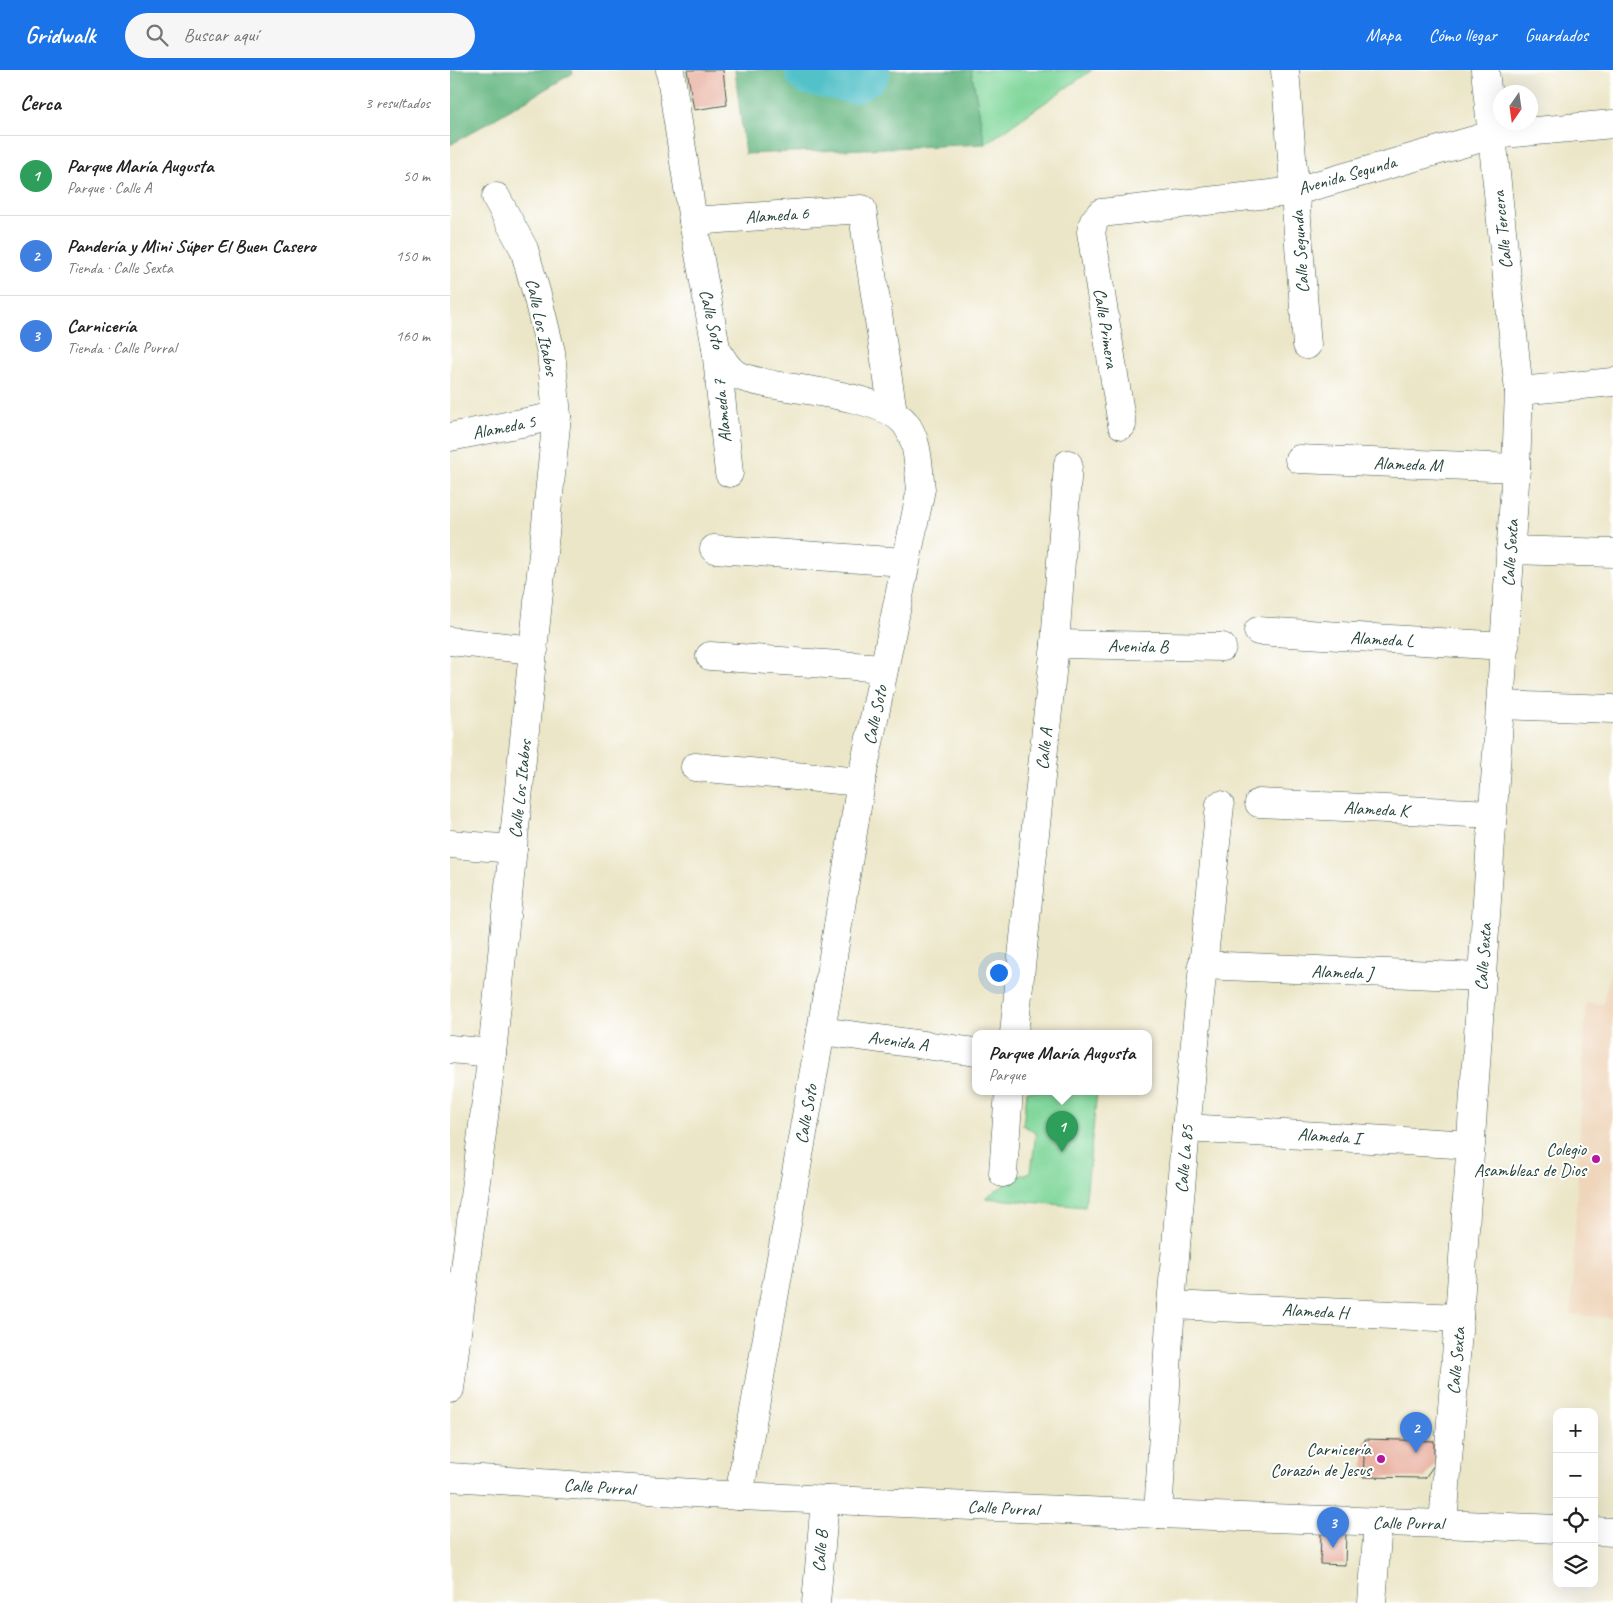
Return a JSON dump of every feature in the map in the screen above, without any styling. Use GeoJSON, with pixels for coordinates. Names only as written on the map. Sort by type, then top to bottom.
{"type":"FeatureCollection","features":[{"type":"Feature","properties":{"kind":"street","name":"Calle Soto"},"geometry":{"type":"LineString","coordinates":[[670,70],[693,222],[716,348],[726,365],[738,375],[760,382],[867,402],[893,412],[905,423],[915,443],[921,489],[861,782],[821,1031],[739,1496]]}},
{"type":"Feature","properties":{"kind":"street","name":"Calle Segunda"},"geometry":{"type":"LineString","coordinates":[[1285,70],[1307,345]]}},
{"type":"Feature","properties":{"kind":"street","name":"Calle Tercera"},"geometry":{"type":"LineString","coordinates":[[1485,70],[1520,391]]}},
{"type":"Feature","properties":{"kind":"street","name":"Avenida Segunda"},"geometry":{"type":"LineString","coordinates":[[1091,232],[1094,222],[1101,213],[1296,191],[1492,135],[1613,124]]}},
{"type":"Feature","properties":{"kind":"street","name":"Calle Los Itabos"},"geometry":{"type":"LineString","coordinates":[[450,1390],[458,1254],[492,1053],[558,416],[551,352],[524,249],[496,197]]}},
{"type":"Feature","properties":{"kind":"street","name":"Alameda 6"},"geometry":{"type":"LineString","coordinates":[[693,222],[862,209],[893,412]]}},
{"type":"Feature","properties":{"kind":"street","name":"Calle Primera"},"geometry":{"type":"LineString","coordinates":[[1091,232],[1122,425]]}},
{"type":"Feature","properties":{"kind":"street","name":"Alameda 7"},"geometry":{"type":"LineString","coordinates":[[716,348],[728,473]]}},
{"type":"Feature","properties":{"kind":"street"},"geometry":{"type":"LineString","coordinates":[[1520,391],[1613,382]]}},
{"type":"Feature","properties":{"kind":"street","name":"Calle Sexta"},"geometry":{"type":"LineString","coordinates":[[1443,1524],[1505,646],[1520,391]]}},
{"type":"Feature","properties":{"kind":"street","name":"Alameda 5"},"geometry":{"type":"LineString","coordinates":[[450,437],[558,416]]}},
{"type":"Feature","properties":{"kind":"street","name":"Alameda M"},"geometry":{"type":"LineString","coordinates":[[1299,459],[1516,468]]}},
{"type":"Feature","properties":{"kind":"street","name":"Calle A"},"geometry":{"type":"LineString","coordinates":[[1014,1030],[1055,644],[1068,464]]}},
{"type":"Feature","properties":{"kind":"street"},"geometry":{"type":"LineString","coordinates":[[714,549],[905,562]]}},
{"type":"Feature","properties":{"kind":"street"},"geometry":{"type":"LineString","coordinates":[[1510,550],[1613,552]]}},
{"type":"Feature","properties":{"kind":"street","name":"Alameda L"},"geometry":{"type":"LineString","coordinates":[[1258,631],[1505,646]]}},
{"type":"Feature","properties":{"kind":"street"},"geometry":{"type":"LineString","coordinates":[[450,641],[534,650]]}},
{"type":"Feature","properties":{"kind":"street","name":"Avenida B"},"geometry":{"type":"LineString","coordinates":[[1055,644],[1222,647]]}},
{"type":"Feature","properties":{"kind":"street"},"geometry":{"type":"LineString","coordinates":[[710,656],[884,668]]}},
{"type":"Feature","properties":{"kind":"street"},"geometry":{"type":"LineString","coordinates":[[1500,705],[1613,709]]}},
{"type":"Feature","properties":{"kind":"street"},"geometry":{"type":"LineString","coordinates":[[696,767],[861,782]]}},
{"type":"Feature","properties":{"kind":"street","name":"Alameda K"},"geometry":{"type":"LineString","coordinates":[[1259,803],[1492,814]]}},
{"type":"Feature","properties":{"kind":"street","name":"Calle La 85"},"geometry":{"type":"LineString","coordinates":[[1158,1514],[1186,1128],[1220,805]]}},
{"type":"Feature","properties":{"kind":"street"},"geometry":{"type":"LineString","coordinates":[[450,844],[513,849]]}},
{"type":"Feature","properties":{"kind":"street","name":"Alameda J"},"geometry":{"type":"LineString","coordinates":[[1202,966],[1482,977]]}},
{"type":"Feature","properties":{"kind":"street","name":"Avenida A"},"geometry":{"type":"LineString","coordinates":[[821,1031],[972,1051]]}},
{"type":"Feature","properties":{"kind":"street"},"geometry":{"type":"LineString","coordinates":[[450,1049],[492,1053]]}},
{"type":"Feature","properties":{"kind":"street"},"geometry":{"type":"LineString","coordinates":[[1003,1173],[1009,1095]]}},
{"type":"Feature","properties":{"kind":"street","name":"Alameda I"},"geometry":{"type":"LineString","coordinates":[[1186,1128],[1471,1145]]}},
{"type":"Feature","properties":{"kind":"street","name":"Alameda H"},"geometry":{"type":"LineString","coordinates":[[1172,1304],[1459,1318]]}},
{"type":"Feature","properties":{"kind":"street","name":"Calle Purral"},"geometry":{"type":"LineString","coordinates":[[450,1477],[739,1496],[1553,1529]]}},
{"type":"Feature","properties":{"kind":"street","name":"Calle B"},"geometry":{"type":"LineString","coordinates":[[816,1603],[825,1500]]}},
{"type":"Feature","properties":{"kind":"street"},"geometry":{"type":"LineString","coordinates":[[1372,1603],[1378,1522]]}},
{"type":"Feature","properties":{"kind":"street"},"geometry":{"type":"LineString","coordinates":[[1598,1531],[1613,1532]]}},
{"type":"Feature","properties":{"kind":"shaded area","name":"Colegio Asambleas de Dios"},"geometry":{"type":"Polygon","coordinates":[[[1613,960],[1613,1318],[1571,1314],[1586,1003],[1603,1004],[1613,960]]]}},
{"type":"Feature","properties":{"kind":"green space"},"geometry":{"type":"Polygon","coordinates":[[[450,70],[572,70],[573,73],[450,145],[450,70]]]}},
{"type":"Feature","properties":{"kind":"green space"},"geometry":{"type":"Polygon","coordinates":[[[735,70],[971,70],[985,144],[745,154],[735,70]]]}},
{"type":"Feature","properties":{"kind":"green space"},"geometry":{"type":"Polygon","coordinates":[[[971,70],[1092,70],[985,144],[971,70]]]}},
{"type":"Feature","properties":{"kind":"green space"},"geometry":{"type":"Polygon","coordinates":[[[1027,1095],[1097,1095],[1085,1207],[985,1198],[1016,1177],[1031,1172],[1036,1133],[1023,1125],[1027,1095]]]}},
{"type":"Feature","properties":{"kind":"building"},"geometry":{"type":"Polygon","coordinates":[[[687,70],[723,70],[727,105],[694,110],[687,70]]]}},
{"type":"Feature","properties":{"kind":"building"},"geometry":{"type":"Polygon","coordinates":[[[1365,1439],[1434,1441],[1434,1465],[1425,1478],[1363,1477],[1365,1439]]]}},
{"type":"Feature","properties":{"kind":"building"},"geometry":{"type":"Polygon","coordinates":[[[1321,1532],[1346,1533],[1345,1565],[1320,1564],[1321,1532]]]}},
{"type":"Feature","properties":{"kind":"waterway"},"geometry":{"type":"LineString","coordinates":[[810,70],[853,78],[865,70]]}},
{"type":"Feature","properties":{"kind":"place","name":"Parque María Augusta"},"geometry":{"type":"Point","coordinates":[1062,1152]}},
{"type":"Feature","properties":{"kind":"place","name":"Colegio Asambleas de Dios"},"geometry":{"type":"Point","coordinates":[1596,1159]}},
{"type":"Feature","properties":{"kind":"place","name":"Pandería y Mini Súper El Buen Casero"},"geometry":{"type":"Point","coordinates":[1416,1453]}},
{"type":"Feature","properties":{"kind":"place","name":"Carnicería Corazón de Jesus"},"geometry":{"type":"Point","coordinates":[1381,1459]}},
{"type":"Feature","properties":{"kind":"place","name":"Carnicería"},"geometry":{"type":"Point","coordinates":[1333,1548]}}]}
